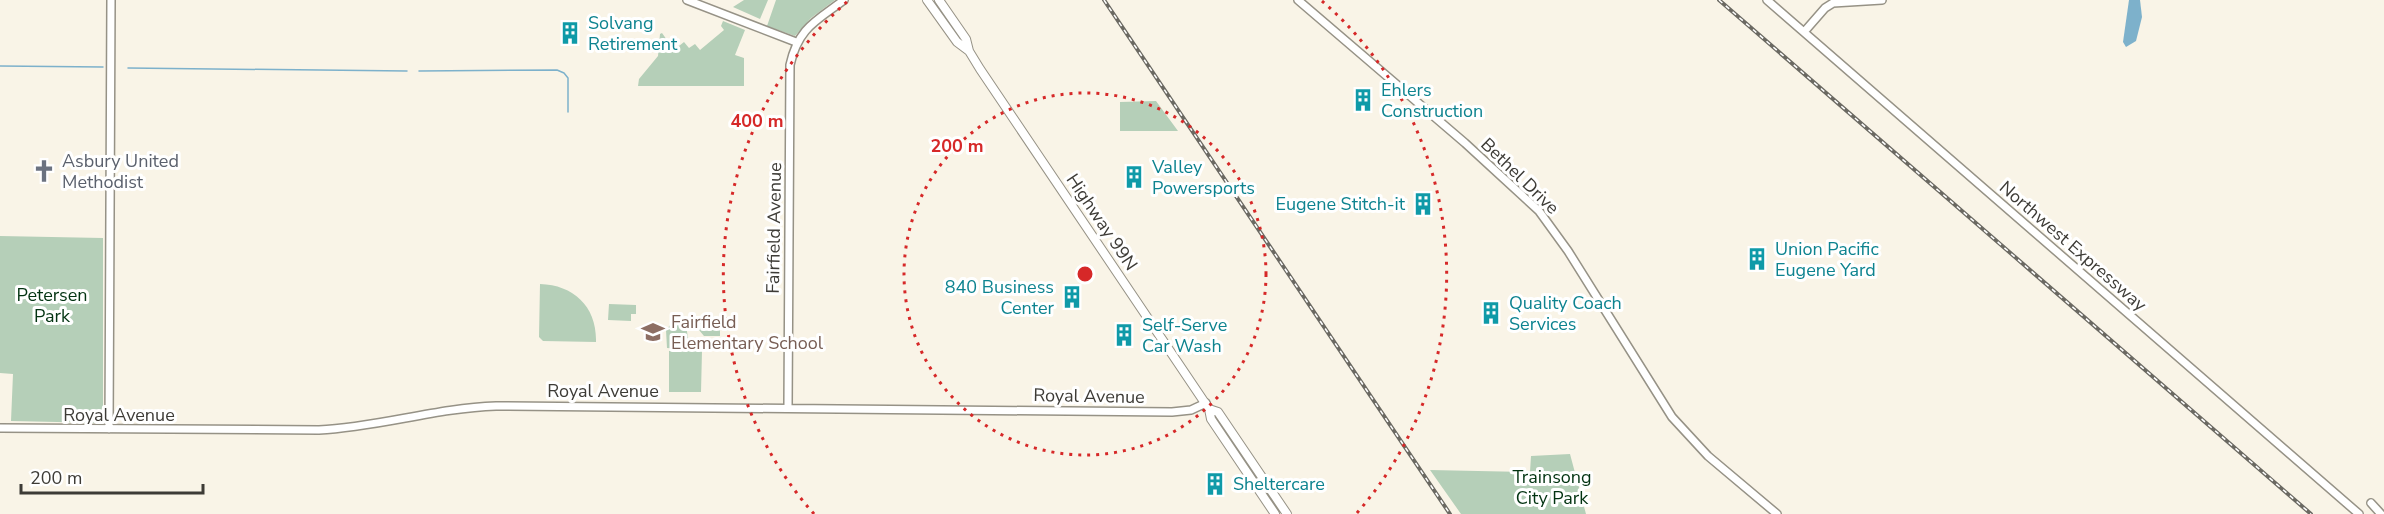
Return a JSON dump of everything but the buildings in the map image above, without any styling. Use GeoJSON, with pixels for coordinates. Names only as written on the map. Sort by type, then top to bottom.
{"type":"FeatureCollection","features":[{"type":"Feature","properties":{"kind":"main road","name":"Highway 99N"},"geometry":{"type":"LineString","coordinates":[[927,0],[957,42],[969,51],[1207,406],[1211,419],[1275,514]]}},
{"type":"Feature","properties":{"kind":"main road","name":"Highway 99N"},"geometry":{"type":"LineString","coordinates":[[939,0],[966,39],[969,51]]}},
{"type":"Feature","properties":{"kind":"main road","name":"Highway 99N"},"geometry":{"type":"LineString","coordinates":[[1207,406],[1218,412],[1287,514]]}},
{"type":"Feature","properties":{"kind":"street"},"geometry":{"type":"LineString","coordinates":[[109,429],[111,0]]}},
{"type":"Feature","properties":{"kind":"street"},"geometry":{"type":"LineString","coordinates":[[687,0],[796,42],[815,21],[844,0]]}},
{"type":"Feature","properties":{"kind":"street","name":"Bethel Drive"},"geometry":{"type":"LineString","coordinates":[[1298,0],[1465,142],[1539,211],[1568,250],[1672,417],[1708,456],[1777,514]]}},
{"type":"Feature","properties":{"kind":"street","name":"Northwest Expressway"},"geometry":{"type":"LineString","coordinates":[[1767,0],[2359,514]]}},
{"type":"Feature","properties":{"kind":"street"},"geometry":{"type":"LineString","coordinates":[[1804,32],[1825,8],[1833,3],[1882,0]]}},
{"type":"Feature","properties":{"kind":"street","name":"Fairfield Avenue"},"geometry":{"type":"LineString","coordinates":[[788,408],[790,65],[796,42]]}},
{"type":"Feature","properties":{"kind":"street","name":"Royal Avenue"},"geometry":{"type":"LineString","coordinates":[[0,429],[339,429],[451,410],[496,406],[1172,412],[1207,406]]}},
{"type":"Feature","properties":{"kind":"street"},"geometry":{"type":"LineString","coordinates":[[2371,503],[2381,514]]}},
{"type":"Feature","properties":{"kind":"green space"},"geometry":{"type":"Polygon","coordinates":[[[744,0],[768,0],[760,19],[733,7],[744,0]]]}},
{"type":"Feature","properties":{"kind":"green space"},"geometry":{"type":"Polygon","coordinates":[[[776,0],[835,0],[811,18],[795,36],[767,26],[776,0]]]}},
{"type":"Feature","properties":{"kind":"green space"},"geometry":{"type":"Polygon","coordinates":[[[723,21],[745,30],[735,55],[744,58],[744,86],[638,86],[639,79],[658,56],[660,34],[662,33],[674,50],[684,42],[689,48],[695,44],[700,50],[724,30],[721,26],[723,21]]]}},
{"type":"Feature","properties":{"kind":"green space"},"geometry":{"type":"Polygon","coordinates":[[[1156,101],[1178,131],[1120,131],[1120,102],[1156,101]]]}},
{"type":"Feature","properties":{"kind":"green space","name":"Petersen Park"},"geometry":{"type":"Polygon","coordinates":[[[0,236],[103,238],[103,423],[11,421],[13,374],[0,373],[0,236]]]}},
{"type":"Feature","properties":{"kind":"green space"},"geometry":{"type":"Polygon","coordinates":[[[540,284],[563,289],[581,300],[592,318],[596,342],[543,341],[539,337],[540,284]]]}},
{"type":"Feature","properties":{"kind":"green space"},"geometry":{"type":"Polygon","coordinates":[[[609,304],[636,305],[636,314],[631,314],[631,321],[608,320],[609,304]]]}},
{"type":"Feature","properties":{"kind":"green space"},"geometry":{"type":"Polygon","coordinates":[[[712,316],[720,321],[720,336],[704,336],[699,330],[701,320],[712,316]]]}},
{"type":"Feature","properties":{"kind":"green space"},"geometry":{"type":"Polygon","coordinates":[[[676,318],[686,325],[688,338],[680,349],[667,348],[666,330],[676,318]]]}},
{"type":"Feature","properties":{"kind":"green space"},"geometry":{"type":"Polygon","coordinates":[[[669,351],[702,351],[701,392],[669,392],[669,351]]]}},
{"type":"Feature","properties":{"kind":"green space","name":"Trainsong City Park"},"geometry":{"type":"Polygon","coordinates":[[[1570,454],[1586,514],[1461,514],[1430,470],[1530,472],[1531,456],[1570,454]]]}},
{"type":"Feature","properties":{"kind":"water"},"geometry":{"type":"Polygon","coordinates":[[[2129,0],[2140,0],[2142,17],[2136,41],[2126,47],[2123,42],[2129,0]]]}},
{"type":"Feature","properties":{"kind":"waterway"},"geometry":{"type":"LineString","coordinates":[[0,66],[103,67]]}},
{"type":"Feature","properties":{"kind":"waterway"},"geometry":{"type":"LineString","coordinates":[[128,68],[407,71]]}},
{"type":"Feature","properties":{"kind":"waterway"},"geometry":{"type":"LineString","coordinates":[[419,71],[557,70],[568,78],[568,112]]}},
{"type":"Feature","properties":{"kind":"railway"},"geometry":{"type":"LineString","coordinates":[[1104,0],[1450,514]]}},
{"type":"Feature","properties":{"kind":"railway"},"geometry":{"type":"LineString","coordinates":[[1719,0],[2311,514]]}},
{"type":"Feature","properties":{"kind":"place","name":"Solvang Retirement"},"geometry":{"type":"Point","coordinates":[570,33]}},
{"type":"Feature","properties":{"kind":"place","name":"Ehlers Construction"},"geometry":{"type":"Point","coordinates":[1363,100]}},
{"type":"Feature","properties":{"kind":"place","name":"Asbury United Methodist"},"geometry":{"type":"Point","coordinates":[44,171]}},
{"type":"Feature","properties":{"kind":"place","name":"Valley Powersports"},"geometry":{"type":"Point","coordinates":[1134,177]}},
{"type":"Feature","properties":{"kind":"place","name":"Eugene Stitch-it"},"geometry":{"type":"Point","coordinates":[1423,204]}},
{"type":"Feature","properties":{"kind":"place","name":"Union Pacific Eugene Yard"},"geometry":{"type":"Point","coordinates":[1757,259]}},
{"type":"Feature","properties":{"kind":"place","name":"840 Business Center"},"geometry":{"type":"Point","coordinates":[1072,297]}},
{"type":"Feature","properties":{"kind":"place","name":"Quality Coach Services"},"geometry":{"type":"Point","coordinates":[1491,313]}},
{"type":"Feature","properties":{"kind":"place","name":"Fairfield Elementary School"},"geometry":{"type":"Point","coordinates":[653,332]}},
{"type":"Feature","properties":{"kind":"place","name":"Self-Serve Car Wash"},"geometry":{"type":"Point","coordinates":[1124,335]}},
{"type":"Feature","properties":{"kind":"place","name":"Sheltercare"},"geometry":{"type":"Point","coordinates":[1215,484]}}]}
